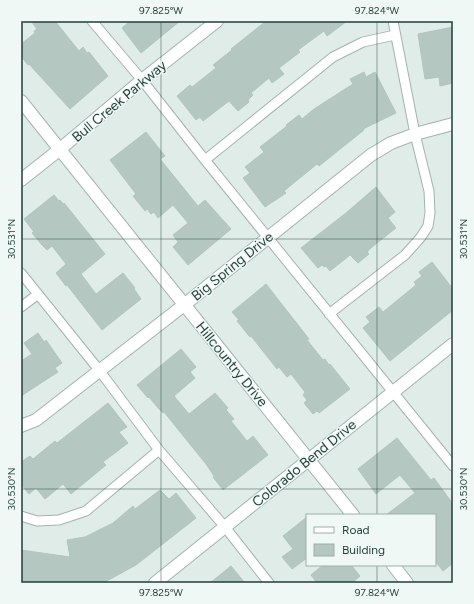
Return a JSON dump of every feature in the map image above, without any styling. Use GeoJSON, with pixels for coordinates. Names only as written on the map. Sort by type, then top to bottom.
{"type":"FeatureCollection","features":[{"type":"Feature","properties":{"kind":"street","name":"Bull Creek Parkway"},"geometry":{"type":"LineString","coordinates":[[21,180],[142,80],[217,21]]}},
{"type":"Feature","properties":{"kind":"street","name":"Hillcountry Drive"},"geometry":{"type":"LineString","coordinates":[[21,101],[351,514]]}},
{"type":"Feature","properties":{"kind":"street","name":"Big Spring Drive"},"geometry":{"type":"LineString","coordinates":[[21,426],[36,420],[184,305],[370,155],[391,143],[415,134],[453,124]]}},
{"type":"Feature","properties":{"kind":"street","name":"Colorado Bend Drive"},"geometry":{"type":"LineString","coordinates":[[155,583],[453,344]]}},
{"type":"Feature","properties":{"kind":"street"},"geometry":{"type":"LineString","coordinates":[[394,566],[407,583]]}},
{"type":"Feature","properties":{"kind":"lane"},"geometry":{"type":"LineString","coordinates":[[92,21],[142,80],[453,466]]}},
{"type":"Feature","properties":{"kind":"lane"},"geometry":{"type":"LineString","coordinates":[[329,314],[405,255],[421,237],[428,226],[430,213],[429,191],[415,134],[393,21]]}},
{"type":"Feature","properties":{"kind":"lane"},"geometry":{"type":"LineString","coordinates":[[205,160],[333,57],[363,42],[395,35]]}},
{"type":"Feature","properties":{"kind":"lane"},"geometry":{"type":"LineString","coordinates":[[21,273],[99,370],[158,450],[225,527],[269,583]]}},
{"type":"Feature","properties":{"kind":"lane"},"geometry":{"type":"LineString","coordinates":[[21,307],[38,295]]}},
{"type":"Feature","properties":{"kind":"lane"},"geometry":{"type":"LineString","coordinates":[[21,516],[37,521],[59,520],[86,511],[158,450]]}},
{"type":"Feature","properties":{"kind":"building"},"geometry":{"type":"Polygon","coordinates":[[[31,21],[55,21],[79,51],[83,47],[87,53],[89,52],[108,76],[70,109],[21,56],[21,44],[35,33],[34,31],[37,29],[31,21]]]}},
{"type":"Feature","properties":{"kind":"building"},"geometry":{"type":"Polygon","coordinates":[[[130,21],[180,21],[141,53],[122,28],[130,21]]]}},
{"type":"Feature","properties":{"kind":"building"},"geometry":{"type":"Polygon","coordinates":[[[266,21],[347,21],[327,36],[324,31],[298,50],[300,52],[279,68],[284,74],[272,83],[269,78],[251,93],[253,95],[248,100],[249,102],[238,111],[229,101],[203,121],[200,117],[196,120],[177,96],[190,85],[192,87],[216,68],[213,65],[266,21]]]}},
{"type":"Feature","properties":{"kind":"building"},"geometry":{"type":"Polygon","coordinates":[[[453,27],[453,83],[440,86],[439,77],[425,79],[418,34],[453,27]]]}},
{"type":"Feature","properties":{"kind":"building"},"geometry":{"type":"Polygon","coordinates":[[[364,72],[366,77],[375,72],[396,113],[363,129],[364,130],[319,166],[317,164],[284,191],[286,193],[265,207],[243,178],[250,173],[245,167],[264,152],[260,147],[287,126],[286,125],[299,115],[302,119],[314,109],[353,84],[350,79],[364,72]]]}},
{"type":"Feature","properties":{"kind":"building"},"geometry":{"type":"Polygon","coordinates":[[[146,132],[165,156],[160,159],[198,206],[205,200],[231,229],[188,265],[173,247],[178,242],[173,235],[188,223],[173,205],[158,218],[154,212],[151,214],[147,209],[145,211],[133,196],[136,194],[110,160],[146,132]]]}},
{"type":"Feature","properties":{"kind":"building"},"geometry":{"type":"Polygon","coordinates":[[[376,187],[395,212],[388,218],[396,228],[372,247],[367,252],[369,254],[358,263],[350,255],[330,271],[326,266],[324,267],[322,265],[318,268],[301,248],[346,213],[376,187]]]}},
{"type":"Feature","properties":{"kind":"building"},"geometry":{"type":"Polygon","coordinates":[[[54,195],[59,201],[60,200],[63,204],[64,203],[105,254],[81,274],[96,294],[123,273],[135,288],[134,289],[141,299],[102,330],[56,273],[66,264],[52,246],[47,250],[42,245],[32,233],[34,232],[24,219],[54,195]]]}},
{"type":"Feature","properties":{"kind":"building"},"geometry":{"type":"Polygon","coordinates":[[[432,262],[453,289],[453,310],[390,361],[363,328],[370,322],[366,317],[379,307],[383,312],[416,285],[414,282],[422,276],[419,272],[432,262]]]}},
{"type":"Feature","properties":{"kind":"building"},"geometry":{"type":"Polygon","coordinates":[[[266,284],[309,339],[307,340],[323,360],[325,359],[329,365],[330,364],[350,389],[319,413],[317,411],[313,414],[304,403],[307,400],[303,395],[305,392],[291,374],[287,377],[279,367],[277,369],[237,321],[239,320],[232,312],[266,284]]]}},
{"type":"Feature","properties":{"kind":"building"},"geometry":{"type":"Polygon","coordinates":[[[38,333],[44,342],[46,340],[62,363],[55,368],[58,372],[21,396],[21,361],[32,354],[24,343],[38,333]]]}},
{"type":"Feature","properties":{"kind":"building"},"geometry":{"type":"Polygon","coordinates":[[[181,349],[196,367],[190,372],[195,378],[174,396],[189,414],[215,393],[228,408],[226,410],[234,419],[231,421],[247,441],[253,436],[268,455],[223,490],[213,477],[214,476],[206,464],[164,412],[163,413],[158,408],[149,397],[148,398],[137,385],[181,349]]]}},
{"type":"Feature","properties":{"kind":"building"},"geometry":{"type":"Polygon","coordinates":[[[108,403],[127,427],[119,432],[128,443],[103,462],[106,465],[71,494],[63,484],[45,499],[36,488],[29,494],[21,484],[21,462],[30,456],[33,459],[55,441],[57,443],[108,403]]]}},
{"type":"Feature","properties":{"kind":"building"},"geometry":{"type":"Polygon","coordinates":[[[397,438],[431,480],[434,478],[453,504],[453,563],[443,571],[436,562],[436,514],[387,514],[415,493],[400,475],[376,494],[358,469],[397,438]]]}},
{"type":"Feature","properties":{"kind":"building"},"geometry":{"type":"Polygon","coordinates":[[[160,490],[169,499],[176,493],[196,518],[136,565],[103,583],[21,583],[21,550],[70,557],[67,540],[85,537],[113,523],[133,506],[135,509],[160,490]]]}},
{"type":"Feature","properties":{"kind":"building"},"geometry":{"type":"Polygon","coordinates":[[[306,518],[306,559],[292,569],[282,557],[293,549],[283,536],[306,518]]]}},
{"type":"Feature","properties":{"kind":"building"},"geometry":{"type":"Polygon","coordinates":[[[231,566],[245,583],[210,583],[231,566]]]}},
{"type":"Feature","properties":{"kind":"building"},"geometry":{"type":"Polygon","coordinates":[[[322,566],[352,566],[360,576],[352,583],[317,583],[311,575],[322,566]]]}}]}
